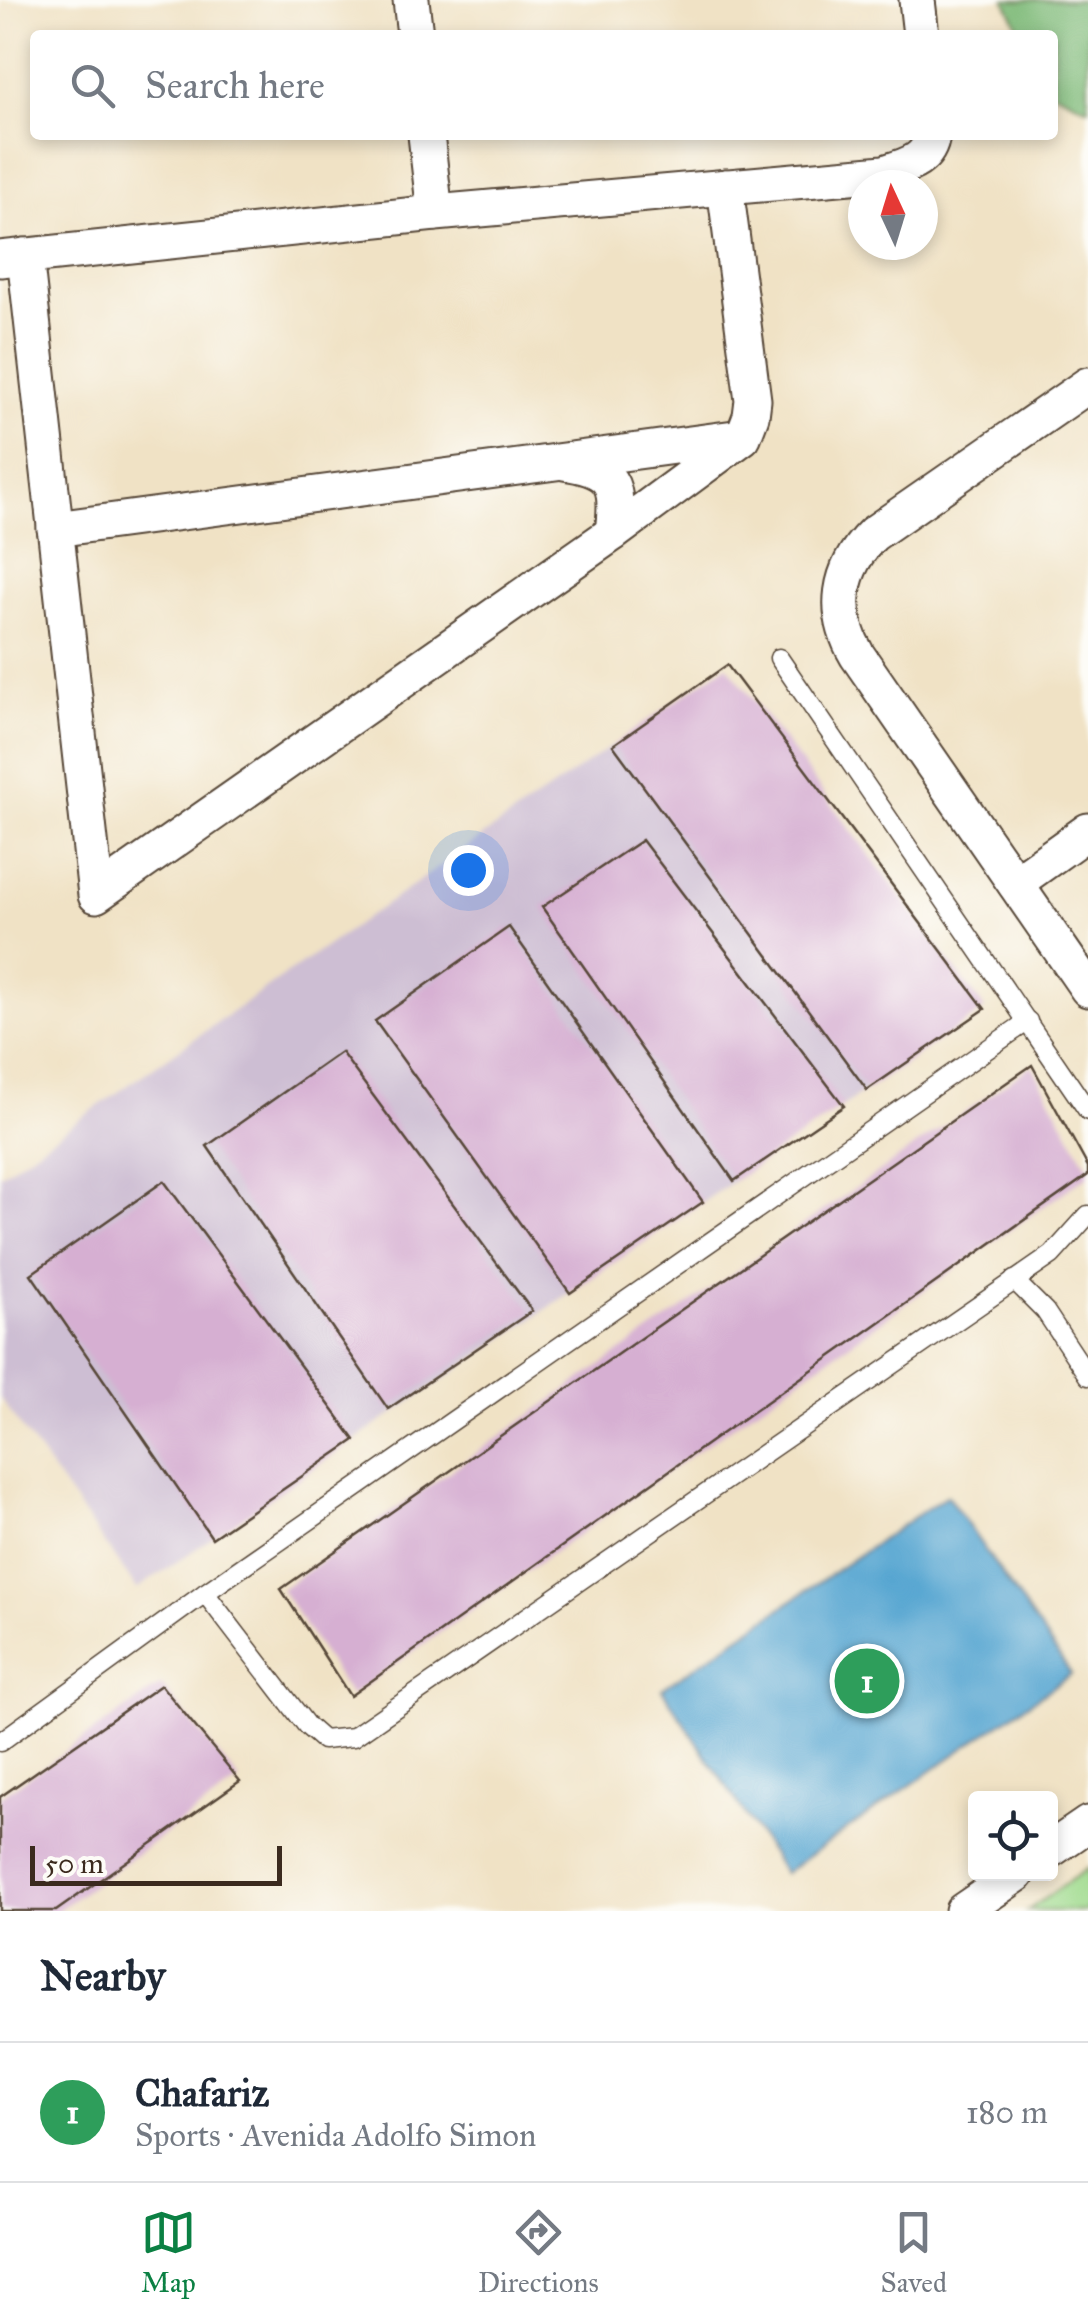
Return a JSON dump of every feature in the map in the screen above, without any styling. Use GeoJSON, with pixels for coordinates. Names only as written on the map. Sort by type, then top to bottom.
{"type":"FeatureCollection","features":[{"type":"Feature","properties":{"kind":"street"},"geometry":{"type":"LineString","coordinates":[[411,0],[414,30]]}},
{"type":"Feature","properties":{"kind":"street"},"geometry":{"type":"LineString","coordinates":[[916,0],[920,30]]}},
{"type":"Feature","properties":{"kind":"street"},"geometry":{"type":"LineString","coordinates":[[427,140],[435,213]]}},
{"type":"Feature","properties":{"kind":"street"},"geometry":{"type":"LineString","coordinates":[[724,187],[752,400],[743,437],[613,533],[96,895],[55,529],[12,258],[435,213],[724,187],[884,173],[922,158],[932,140]]}},
{"type":"Feature","properties":{"kind":"street"},"geometry":{"type":"LineString","coordinates":[[1088,386],[873,534],[854,557],[842,584],[842,614],[850,642],[1088,989]]}},
{"type":"Feature","properties":{"kind":"street"},"geometry":{"type":"LineString","coordinates":[[55,529],[743,437]]}},
{"type":"Feature","properties":{"kind":"street"},"geometry":{"type":"LineString","coordinates":[[554,460],[593,466],[605,474],[615,490],[617,503],[613,533]]}},
{"type":"Feature","properties":{"kind":"street"},"geometry":{"type":"LineString","coordinates":[[1015,883],[1088,832]]}},
{"type":"Feature","properties":{"kind":"street"},"geometry":{"type":"LineString","coordinates":[[1058,1845],[1088,1824]]}},
{"type":"Feature","properties":{"kind":"street"},"geometry":{"type":"LineString","coordinates":[[964,1911],[1007,1881]]}},
{"type":"Feature","properties":{"kind":"lane"},"geometry":{"type":"LineString","coordinates":[[780,658],[1088,1111]]}},
{"type":"Feature","properties":{"kind":"lane"},"geometry":{"type":"LineString","coordinates":[[0,1742],[205,1593],[1028,1021]]}},
{"type":"Feature","properties":{"kind":"lane"},"geometry":{"type":"LineString","coordinates":[[205,1593],[322,1740],[353,1737],[1052,1255],[1088,1215]]}},
{"type":"Feature","properties":{"kind":"lane"},"geometry":{"type":"LineString","coordinates":[[1014,1280],[1044,1312],[1088,1376]]}},
{"type":"Feature","properties":{"kind":"shaded area"},"geometry":{"type":"Polygon","coordinates":[[[727,665],[985,1009],[137,1589],[0,1398],[0,1175],[727,665]]]}},
{"type":"Feature","properties":{"kind":"green space"},"geometry":{"type":"Polygon","coordinates":[[[1005,0],[1088,0],[1088,108],[1058,94],[1058,30],[1020,30],[1005,0]]]}},
{"type":"Feature","properties":{"kind":"green space"},"geometry":{"type":"Polygon","coordinates":[[[1088,1868],[1088,1911],[1027,1911],[1088,1868]]]}},
{"type":"Feature","properties":{"kind":"water"},"geometry":{"type":"Polygon","coordinates":[[[947,1495],[1071,1674],[784,1873],[662,1689],[947,1495]]]}},
{"type":"Feature","properties":{"kind":"building"},"geometry":{"type":"Polygon","coordinates":[[[727,665],[985,1009],[867,1090],[613,745],[727,665]]]}},
{"type":"Feature","properties":{"kind":"building"},"geometry":{"type":"Polygon","coordinates":[[[642,840],[844,1106],[734,1181],[542,907],[642,840]]]}},
{"type":"Feature","properties":{"kind":"building"},"geometry":{"type":"Polygon","coordinates":[[[509,927],[703,1202],[570,1293],[375,1021],[509,927]]]}},
{"type":"Feature","properties":{"kind":"building"},"geometry":{"type":"Polygon","coordinates":[[[341,1052],[532,1311],[388,1409],[207,1146],[341,1052]]]}},
{"type":"Feature","properties":{"kind":"building"},"geometry":{"type":"Polygon","coordinates":[[[1032,1065],[1088,1167],[1088,1175],[350,1696],[281,1589],[1032,1065]]]}},
{"type":"Feature","properties":{"kind":"building"},"geometry":{"type":"Polygon","coordinates":[[[164,1181],[355,1440],[212,1538],[31,1274],[164,1181]]]}},
{"type":"Feature","properties":{"kind":"building"},"geometry":{"type":"Polygon","coordinates":[[[161,1685],[240,1781],[56,1911],[0,1911],[0,1797],[161,1685]]]}},
{"type":"Feature","properties":{"kind":"place","name":"Chafariz"},"geometry":{"type":"Point","coordinates":[867,1681]}}]}
